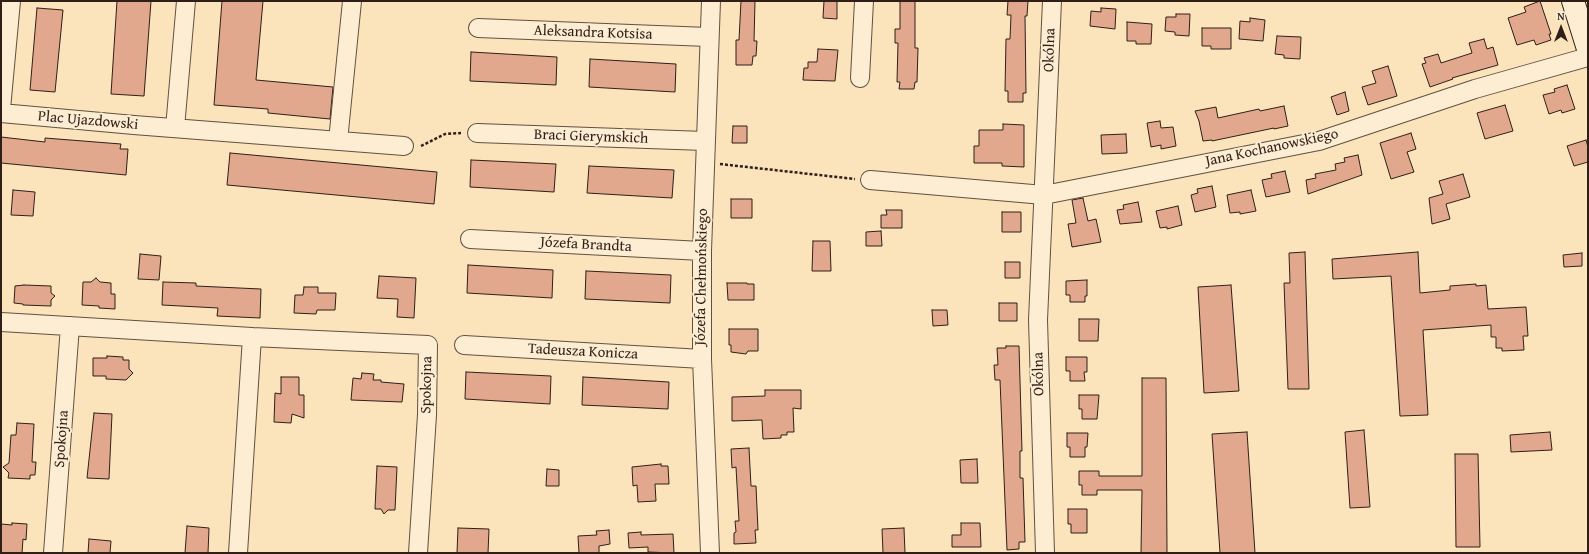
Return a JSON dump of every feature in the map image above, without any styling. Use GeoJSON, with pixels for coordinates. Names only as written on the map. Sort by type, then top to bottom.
{"type":"FeatureCollection","features":[{"type":"Feature","properties":{"kind":"main road"},"geometry":{"type":"LineString","coordinates":[[1573,1],[1588,49]]}},
{"type":"Feature","properties":{"kind":"street"},"geometry":{"type":"LineString","coordinates":[[1,109],[11,1]]}},
{"type":"Feature","properties":{"kind":"street"},"geometry":{"type":"LineString","coordinates":[[175,128],[186,1]]}},
{"type":"Feature","properties":{"kind":"street"},"geometry":{"type":"LineString","coordinates":[[338,141],[352,1]]}},
{"type":"Feature","properties":{"kind":"street","name":"Józefa Chełmońskiego"},"geometry":{"type":"LineString","coordinates":[[710,553],[702,359],[702,251],[708,37],[711,1]]}},
{"type":"Feature","properties":{"kind":"street"},"geometry":{"type":"LineString","coordinates":[[860,78],[864,1]]}},
{"type":"Feature","properties":{"kind":"street","name":"Okólna"},"geometry":{"type":"LineString","coordinates":[[1045,553],[1038,320],[1052,1]]}},
{"type":"Feature","properties":{"kind":"street","name":"Aleksandra Kotsisa"},"geometry":{"type":"LineString","coordinates":[[478,28],[708,37]]}},
{"type":"Feature","properties":{"kind":"street","name":"Jana Kochanowskiego"},"geometry":{"type":"LineString","coordinates":[[1044,195],[1319,141],[1475,89],[1588,57]]}},
{"type":"Feature","properties":{"kind":"street","name":"Plac Ujazdowski"},"geometry":{"type":"LineString","coordinates":[[1,113],[404,146]]}},
{"type":"Feature","properties":{"kind":"street","name":"Braci Gierymskich"},"geometry":{"type":"LineString","coordinates":[[477,133],[705,141]]}},
{"type":"Feature","properties":{"kind":"street"},"geometry":{"type":"LineString","coordinates":[[870,180],[1044,195]]}},
{"type":"Feature","properties":{"kind":"street","name":"Józefa Brandta"},"geometry":{"type":"LineString","coordinates":[[470,239],[702,251]]}},
{"type":"Feature","properties":{"kind":"street","name":"Spokojna"},"geometry":{"type":"LineString","coordinates":[[1,322],[252,337],[428,345],[427,414],[418,553]]}},
{"type":"Feature","properties":{"kind":"street","name":"Spokojna"},"geometry":{"type":"LineString","coordinates":[[53,553],[70,326]]}},
{"type":"Feature","properties":{"kind":"street"},"geometry":{"type":"LineString","coordinates":[[238,553],[252,337]]}},
{"type":"Feature","properties":{"kind":"street","name":"Tadeusza Konicza"},"geometry":{"type":"LineString","coordinates":[[464,345],[702,359]]}},
{"type":"Feature","properties":{"kind":"path"},"geometry":{"type":"LineString","coordinates":[[404,146],[420,147],[445,134],[477,133]]}},
{"type":"Feature","properties":{"kind":"path"},"geometry":{"type":"LineString","coordinates":[[704,162],[870,180]]}},
{"type":"Feature","properties":{"kind":"building"},"geometry":{"type":"Polygon","coordinates":[[[117,1],[151,1],[144,96],[111,94],[117,1]]]}},
{"type":"Feature","properties":{"kind":"building"},"geometry":{"type":"Polygon","coordinates":[[[222,1],[263,1],[256,80],[333,87],[330,119],[268,113],[268,109],[214,105],[222,1]]]}},
{"type":"Feature","properties":{"kind":"building"},"geometry":{"type":"Polygon","coordinates":[[[741,1],[755,1],[754,41],[757,41],[756,56],[753,56],[752,65],[736,65],[736,40],[739,40],[741,1]]]}},
{"type":"Feature","properties":{"kind":"building"},"geometry":{"type":"Polygon","coordinates":[[[824,1],[837,1],[837,19],[823,18],[824,1]]]}},
{"type":"Feature","properties":{"kind":"building"},"geometry":{"type":"Polygon","coordinates":[[[900,1],[915,1],[915,48],[918,48],[917,82],[915,82],[914,89],[899,89],[900,82],[897,82],[898,43],[895,43],[895,29],[900,29],[900,1]]]}},
{"type":"Feature","properties":{"kind":"building"},"geometry":{"type":"Polygon","coordinates":[[[1008,1],[1028,1],[1027,16],[1025,16],[1026,93],[1023,93],[1023,102],[1008,102],[1008,91],[1005,91],[1006,39],[1010,39],[1011,15],[1007,15],[1008,1]]]}},
{"type":"Feature","properties":{"kind":"building"},"geometry":{"type":"Polygon","coordinates":[[[1540,1],[1551,34],[1549,34],[1551,40],[1536,45],[1534,40],[1517,45],[1508,18],[1526,12],[1524,7],[1540,1]]]}},
{"type":"Feature","properties":{"kind":"building"},"geometry":{"type":"Polygon","coordinates":[[[37,8],[63,10],[55,92],[30,90],[37,8]]]}},
{"type":"Feature","properties":{"kind":"building"},"geometry":{"type":"Polygon","coordinates":[[[1101,8],[1116,9],[1115,29],[1090,26],[1091,11],[1101,12],[1101,8]]]}},
{"type":"Feature","properties":{"kind":"building"},"geometry":{"type":"Polygon","coordinates":[[[1176,14],[1190,14],[1189,36],[1175,35],[1175,32],[1165,31],[1166,17],[1176,17],[1176,14]]]}},
{"type":"Feature","properties":{"kind":"building"},"geometry":{"type":"Polygon","coordinates":[[[1250,18],[1265,20],[1263,41],[1239,39],[1240,21],[1250,22],[1250,18]]]}},
{"type":"Feature","properties":{"kind":"building"},"geometry":{"type":"Polygon","coordinates":[[[1127,22],[1152,24],[1151,44],[1136,44],[1136,41],[1127,41],[1127,22]]]}},
{"type":"Feature","properties":{"kind":"building"},"geometry":{"type":"Polygon","coordinates":[[[1202,28],[1231,28],[1231,49],[1211,49],[1211,46],[1202,46],[1202,28]]]}},
{"type":"Feature","properties":{"kind":"building"},"geometry":{"type":"Polygon","coordinates":[[[1277,36],[1301,37],[1300,59],[1284,58],[1284,55],[1275,54],[1277,36]]]}},
{"type":"Feature","properties":{"kind":"building"},"geometry":{"type":"Polygon","coordinates":[[[1484,39],[1487,49],[1493,47],[1498,65],[1452,78],[1453,79],[1430,87],[1422,64],[1426,63],[1424,58],[1438,54],[1441,63],[1472,53],[1469,43],[1484,39]]]}},
{"type":"Feature","properties":{"kind":"building"},"geometry":{"type":"Polygon","coordinates":[[[818,49],[838,50],[835,81],[803,80],[804,68],[808,68],[808,62],[817,62],[818,49]]]}},
{"type":"Feature","properties":{"kind":"building"},"geometry":{"type":"Polygon","coordinates":[[[471,52],[557,57],[556,85],[470,81],[471,52]]]}},
{"type":"Feature","properties":{"kind":"building"},"geometry":{"type":"Polygon","coordinates":[[[590,59],[676,64],[675,92],[589,87],[590,59]]]}},
{"type":"Feature","properties":{"kind":"building"},"geometry":{"type":"Polygon","coordinates":[[[1388,66],[1397,96],[1368,105],[1362,87],[1376,83],[1372,71],[1388,66]]]}},
{"type":"Feature","properties":{"kind":"building"},"geometry":{"type":"Polygon","coordinates":[[[1567,85],[1575,109],[1562,113],[1561,110],[1549,114],[1543,95],[1555,92],[1554,89],[1567,85]]]}},
{"type":"Feature","properties":{"kind":"building"},"geometry":{"type":"Polygon","coordinates":[[[1345,92],[1349,111],[1337,115],[1331,97],[1345,92]]]}},
{"type":"Feature","properties":{"kind":"building"},"geometry":{"type":"Polygon","coordinates":[[[1505,105],[1513,131],[1485,139],[1477,113],[1505,105]]]}},
{"type":"Feature","properties":{"kind":"building"},"geometry":{"type":"Polygon","coordinates":[[[1284,106],[1288,126],[1212,141],[1203,141],[1199,121],[1195,111],[1216,107],[1218,118],[1259,109],[1260,111],[1284,106]]]}},
{"type":"Feature","properties":{"kind":"building"},"geometry":{"type":"Polygon","coordinates":[[[1160,121],[1161,128],[1173,127],[1176,146],[1161,149],[1161,145],[1151,147],[1147,123],[1160,121]]]}},
{"type":"Feature","properties":{"kind":"building"},"geometry":{"type":"Polygon","coordinates":[[[1003,124],[1024,125],[1024,167],[1002,166],[1002,163],[974,163],[974,146],[979,146],[979,130],[1003,130],[1003,124]]]}},
{"type":"Feature","properties":{"kind":"building"},"geometry":{"type":"Polygon","coordinates":[[[733,126],[747,126],[747,143],[732,143],[733,126]]]}},
{"type":"Feature","properties":{"kind":"building"},"geometry":{"type":"Polygon","coordinates":[[[1411,133],[1416,149],[1407,152],[1414,172],[1391,179],[1380,143],[1411,133]]]}},
{"type":"Feature","properties":{"kind":"building"},"geometry":{"type":"Polygon","coordinates":[[[1126,134],[1127,153],[1102,154],[1101,135],[1126,134]]]}},
{"type":"Feature","properties":{"kind":"building"},"geometry":{"type":"Polygon","coordinates":[[[1,137],[45,142],[45,138],[121,144],[120,149],[128,149],[126,175],[1,163],[1,137]]]}},
{"type":"Feature","properties":{"kind":"building"},"geometry":{"type":"Polygon","coordinates":[[[1586,140],[1588,147],[1588,162],[1574,166],[1567,146],[1586,140]]]}},
{"type":"Feature","properties":{"kind":"building"},"geometry":{"type":"Polygon","coordinates":[[[230,153],[437,172],[434,204],[227,185],[230,153]]]}},
{"type":"Feature","properties":{"kind":"building"},"geometry":{"type":"Polygon","coordinates":[[[1358,155],[1362,175],[1308,194],[1306,180],[1316,178],[1315,174],[1336,170],[1335,164],[1345,162],[1344,158],[1358,155]]]}},
{"type":"Feature","properties":{"kind":"building"},"geometry":{"type":"Polygon","coordinates":[[[471,160],[556,164],[554,192],[470,187],[471,160]]]}},
{"type":"Feature","properties":{"kind":"building"},"geometry":{"type":"Polygon","coordinates":[[[589,166],[674,170],[672,198],[587,193],[589,166]]]}},
{"type":"Feature","properties":{"kind":"building"},"geometry":{"type":"Polygon","coordinates":[[[1285,171],[1290,192],[1266,197],[1262,180],[1272,178],[1271,174],[1285,171]]]}},
{"type":"Feature","properties":{"kind":"building"},"geometry":{"type":"Polygon","coordinates":[[[1463,174],[1470,197],[1446,204],[1450,219],[1432,224],[1429,198],[1443,194],[1439,181],[1463,174]]]}},
{"type":"Feature","properties":{"kind":"building"},"geometry":{"type":"Polygon","coordinates":[[[1212,186],[1216,207],[1195,212],[1191,195],[1198,193],[1197,189],[1212,186]]]}},
{"type":"Feature","properties":{"kind":"building"},"geometry":{"type":"Polygon","coordinates":[[[13,190],[35,192],[33,216],[11,215],[13,190]]]}},
{"type":"Feature","properties":{"kind":"building"},"geometry":{"type":"Polygon","coordinates":[[[1251,190],[1256,211],[1240,214],[1240,212],[1230,213],[1227,195],[1251,190]]]}},
{"type":"Feature","properties":{"kind":"building"},"geometry":{"type":"Polygon","coordinates":[[[1083,198],[1088,221],[1096,219],[1101,242],[1072,247],[1068,224],[1076,223],[1072,200],[1083,198]]]}},
{"type":"Feature","properties":{"kind":"building"},"geometry":{"type":"Polygon","coordinates":[[[731,199],[752,199],[752,218],[731,218],[731,199]]]}},
{"type":"Feature","properties":{"kind":"building"},"geometry":{"type":"Polygon","coordinates":[[[1138,202],[1142,222],[1120,224],[1117,210],[1124,209],[1123,205],[1138,202]]]}},
{"type":"Feature","properties":{"kind":"building"},"geometry":{"type":"Polygon","coordinates":[[[1178,206],[1182,225],[1167,229],[1167,227],[1160,228],[1156,211],[1178,206]]]}},
{"type":"Feature","properties":{"kind":"building"},"geometry":{"type":"Polygon","coordinates":[[[886,210],[902,210],[902,228],[881,228],[881,215],[887,215],[886,210]]]}},
{"type":"Feature","properties":{"kind":"building"},"geometry":{"type":"Polygon","coordinates":[[[1002,212],[1021,212],[1021,232],[1002,232],[1002,212]]]}},
{"type":"Feature","properties":{"kind":"building"},"geometry":{"type":"Polygon","coordinates":[[[881,231],[882,246],[866,246],[866,232],[881,231]]]}},
{"type":"Feature","properties":{"kind":"building"},"geometry":{"type":"Polygon","coordinates":[[[813,241],[830,241],[831,271],[812,271],[813,241]]]}},
{"type":"Feature","properties":{"kind":"building"},"geometry":{"type":"Polygon","coordinates":[[[1305,252],[1309,389],[1288,389],[1284,283],[1290,283],[1289,253],[1305,252]]]}},
{"type":"Feature","properties":{"kind":"building"},"geometry":{"type":"Polygon","coordinates":[[[1418,252],[1420,293],[1450,290],[1450,286],[1476,284],[1476,286],[1486,285],[1488,309],[1526,307],[1528,336],[1523,336],[1524,350],[1502,351],[1502,348],[1496,348],[1496,337],[1491,337],[1491,325],[1423,330],[1428,415],[1400,416],[1391,276],[1333,279],[1332,259],[1418,252]]]}},
{"type":"Feature","properties":{"kind":"building"},"geometry":{"type":"Polygon","coordinates":[[[1582,253],[1582,266],[1564,267],[1563,255],[1582,253]]]}},
{"type":"Feature","properties":{"kind":"building"},"geometry":{"type":"Polygon","coordinates":[[[140,254],[161,256],[159,280],[138,279],[140,254]]]}},
{"type":"Feature","properties":{"kind":"building"},"geometry":{"type":"Polygon","coordinates":[[[1005,262],[1020,262],[1020,278],[1005,278],[1005,262]]]}},
{"type":"Feature","properties":{"kind":"building"},"geometry":{"type":"Polygon","coordinates":[[[468,265],[553,270],[552,298],[467,293],[468,265]]]}},
{"type":"Feature","properties":{"kind":"building"},"geometry":{"type":"Polygon","coordinates":[[[586,271],[671,275],[670,303],[585,299],[586,271]]]}},
{"type":"Feature","properties":{"kind":"building"},"geometry":{"type":"Polygon","coordinates":[[[379,276],[416,278],[414,318],[397,317],[398,299],[377,298],[379,276]]]}},
{"type":"Feature","properties":{"kind":"building"},"geometry":{"type":"Polygon","coordinates":[[[96,278],[100,282],[111,283],[111,294],[115,294],[115,309],[82,305],[83,282],[91,282],[96,278]]]}},
{"type":"Feature","properties":{"kind":"building"},"geometry":{"type":"Polygon","coordinates":[[[1087,280],[1087,296],[1085,296],[1085,302],[1070,302],[1070,295],[1066,295],[1066,281],[1087,280]]]}},
{"type":"Feature","properties":{"kind":"building"},"geometry":{"type":"Polygon","coordinates":[[[163,282],[196,283],[196,286],[261,289],[260,318],[217,316],[218,308],[162,305],[163,282]]]}},
{"type":"Feature","properties":{"kind":"building"},"geometry":{"type":"Polygon","coordinates":[[[727,283],[754,284],[754,300],[728,300],[727,283]]]}},
{"type":"Feature","properties":{"kind":"building"},"geometry":{"type":"Polygon","coordinates":[[[1231,285],[1239,391],[1204,393],[1198,287],[1231,285]]]}},
{"type":"Feature","properties":{"kind":"building"},"geometry":{"type":"Polygon","coordinates":[[[15,286],[51,286],[51,293],[55,296],[51,300],[51,306],[23,305],[14,303],[15,286]]]}},
{"type":"Feature","properties":{"kind":"building"},"geometry":{"type":"Polygon","coordinates":[[[304,287],[318,287],[318,293],[336,293],[335,310],[317,310],[316,314],[294,313],[295,295],[303,295],[304,287]]]}},
{"type":"Feature","properties":{"kind":"building"},"geometry":{"type":"Polygon","coordinates":[[[999,303],[1017,303],[1017,321],[999,321],[999,303]]]}},
{"type":"Feature","properties":{"kind":"building"},"geometry":{"type":"Polygon","coordinates":[[[932,310],[947,310],[948,325],[933,326],[932,310]]]}},
{"type":"Feature","properties":{"kind":"building"},"geometry":{"type":"Polygon","coordinates":[[[1079,319],[1099,319],[1098,341],[1079,341],[1079,319]]]}},
{"type":"Feature","properties":{"kind":"building"},"geometry":{"type":"Polygon","coordinates":[[[729,329],[758,329],[758,351],[748,351],[746,354],[731,352],[731,345],[729,345],[729,329]]]}},
{"type":"Feature","properties":{"kind":"building"},"geometry":{"type":"Polygon","coordinates":[[[1006,346],[1019,346],[1022,451],[1020,451],[1020,478],[1023,478],[1025,542],[1019,542],[1019,549],[1007,550],[1000,380],[995,380],[994,365],[998,365],[997,348],[1006,348],[1006,346]]]}},
{"type":"Feature","properties":{"kind":"building"},"geometry":{"type":"Polygon","coordinates":[[[107,356],[123,357],[123,360],[129,360],[129,369],[133,373],[126,380],[106,379],[106,376],[93,376],[93,358],[107,358],[107,356]]]}},
{"type":"Feature","properties":{"kind":"building"},"geometry":{"type":"Polygon","coordinates":[[[1066,357],[1087,357],[1087,372],[1084,372],[1085,381],[1070,381],[1070,371],[1066,371],[1066,357]]]}},
{"type":"Feature","properties":{"kind":"building"},"geometry":{"type":"Polygon","coordinates":[[[466,372],[551,376],[550,404],[465,399],[466,372]]]}},
{"type":"Feature","properties":{"kind":"building"},"geometry":{"type":"Polygon","coordinates":[[[362,373],[374,374],[373,380],[404,384],[402,402],[351,400],[353,378],[361,379],[362,373]]]}},
{"type":"Feature","properties":{"kind":"building"},"geometry":{"type":"Polygon","coordinates":[[[281,377],[299,377],[299,395],[304,395],[304,418],[292,414],[291,423],[274,422],[275,393],[281,394],[281,377]]]}},
{"type":"Feature","properties":{"kind":"building"},"geometry":{"type":"Polygon","coordinates":[[[583,377],[669,382],[668,409],[582,405],[583,377]]]}},
{"type":"Feature","properties":{"kind":"building"},"geometry":{"type":"Polygon","coordinates":[[[1142,378],[1166,378],[1167,553],[1141,553],[1142,490],[1097,490],[1097,495],[1082,495],[1082,485],[1079,485],[1079,471],[1099,471],[1099,476],[1142,476],[1142,378]]]}},
{"type":"Feature","properties":{"kind":"building"},"geometry":{"type":"Polygon","coordinates":[[[765,390],[801,390],[801,409],[793,408],[794,432],[787,432],[787,435],[781,435],[781,438],[763,439],[762,420],[732,421],[732,397],[765,396],[765,390]]]}},
{"type":"Feature","properties":{"kind":"building"},"geometry":{"type":"Polygon","coordinates":[[[1079,395],[1099,395],[1097,419],[1082,419],[1082,409],[1079,409],[1079,395]]]}},
{"type":"Feature","properties":{"kind":"building"},"geometry":{"type":"Polygon","coordinates":[[[94,413],[112,414],[109,479],[87,478],[94,413]]]}},
{"type":"Feature","properties":{"kind":"building"},"geometry":{"type":"Polygon","coordinates":[[[17,423],[34,424],[32,462],[36,462],[35,475],[30,475],[30,479],[8,478],[9,473],[3,467],[9,463],[11,435],[16,435],[17,423]]]}},
{"type":"Feature","properties":{"kind":"building"},"geometry":{"type":"Polygon","coordinates":[[[1364,430],[1370,507],[1350,508],[1345,432],[1364,430]]]}},
{"type":"Feature","properties":{"kind":"building"},"geometry":{"type":"Polygon","coordinates":[[[1247,432],[1255,553],[1220,553],[1212,434],[1247,432]]]}},
{"type":"Feature","properties":{"kind":"building"},"geometry":{"type":"Polygon","coordinates":[[[1550,432],[1552,450],[1511,452],[1510,435],[1550,432]]]}},
{"type":"Feature","properties":{"kind":"building"},"geometry":{"type":"Polygon","coordinates":[[[1067,433],[1088,433],[1087,447],[1085,447],[1085,457],[1070,457],[1070,447],[1067,447],[1067,433]]]}},
{"type":"Feature","properties":{"kind":"building"},"geometry":{"type":"Polygon","coordinates":[[[749,448],[751,486],[756,486],[758,530],[755,530],[756,543],[734,544],[734,533],[736,532],[735,521],[739,521],[736,467],[732,468],[731,449],[749,448]]]}},
{"type":"Feature","properties":{"kind":"building"},"geometry":{"type":"Polygon","coordinates":[[[1455,454],[1478,454],[1480,547],[1456,547],[1455,454]]]}},
{"type":"Feature","properties":{"kind":"building"},"geometry":{"type":"Polygon","coordinates":[[[977,459],[978,483],[961,483],[960,460],[977,459]]]}},
{"type":"Feature","properties":{"kind":"building"},"geometry":{"type":"Polygon","coordinates":[[[661,464],[661,466],[668,466],[669,484],[655,484],[656,501],[638,502],[637,485],[633,486],[632,467],[661,464]]]}},
{"type":"Feature","properties":{"kind":"building"},"geometry":{"type":"Polygon","coordinates":[[[377,466],[397,467],[395,510],[388,510],[384,514],[381,509],[375,509],[377,466]]]}},
{"type":"Feature","properties":{"kind":"building"},"geometry":{"type":"Polygon","coordinates":[[[547,469],[559,470],[559,486],[546,486],[547,469]]]}},
{"type":"Feature","properties":{"kind":"building"},"geometry":{"type":"Polygon","coordinates":[[[1068,509],[1087,509],[1087,533],[1071,533],[1071,524],[1068,524],[1068,509]]]}},
{"type":"Feature","properties":{"kind":"building"},"geometry":{"type":"Polygon","coordinates":[[[12,523],[27,524],[26,540],[23,539],[22,553],[1,553],[1,524],[12,525],[12,523]]]}},
{"type":"Feature","properties":{"kind":"building"},"geometry":{"type":"Polygon","coordinates":[[[961,523],[980,523],[981,547],[952,547],[952,535],[961,535],[961,523]]]}},
{"type":"Feature","properties":{"kind":"building"},"geometry":{"type":"Polygon","coordinates":[[[187,526],[209,528],[208,553],[185,553],[187,526]]]}},
{"type":"Feature","properties":{"kind":"building"},"geometry":{"type":"Polygon","coordinates":[[[458,528],[489,529],[488,553],[457,553],[458,528]]]}},
{"type":"Feature","properties":{"kind":"building"},"geometry":{"type":"Polygon","coordinates":[[[904,528],[905,553],[883,553],[882,529],[904,528]]]}},
{"type":"Feature","properties":{"kind":"building"},"geometry":{"type":"Polygon","coordinates":[[[609,530],[610,544],[599,546],[599,553],[579,553],[578,536],[597,535],[596,531],[609,530]]]}},
{"type":"Feature","properties":{"kind":"building"},"geometry":{"type":"Polygon","coordinates":[[[641,532],[641,535],[673,534],[674,553],[648,552],[648,547],[629,548],[628,533],[641,532]]]}},
{"type":"Feature","properties":{"kind":"building"},"geometry":{"type":"Polygon","coordinates":[[[89,539],[111,541],[110,553],[88,553],[89,539]]]}}]}
